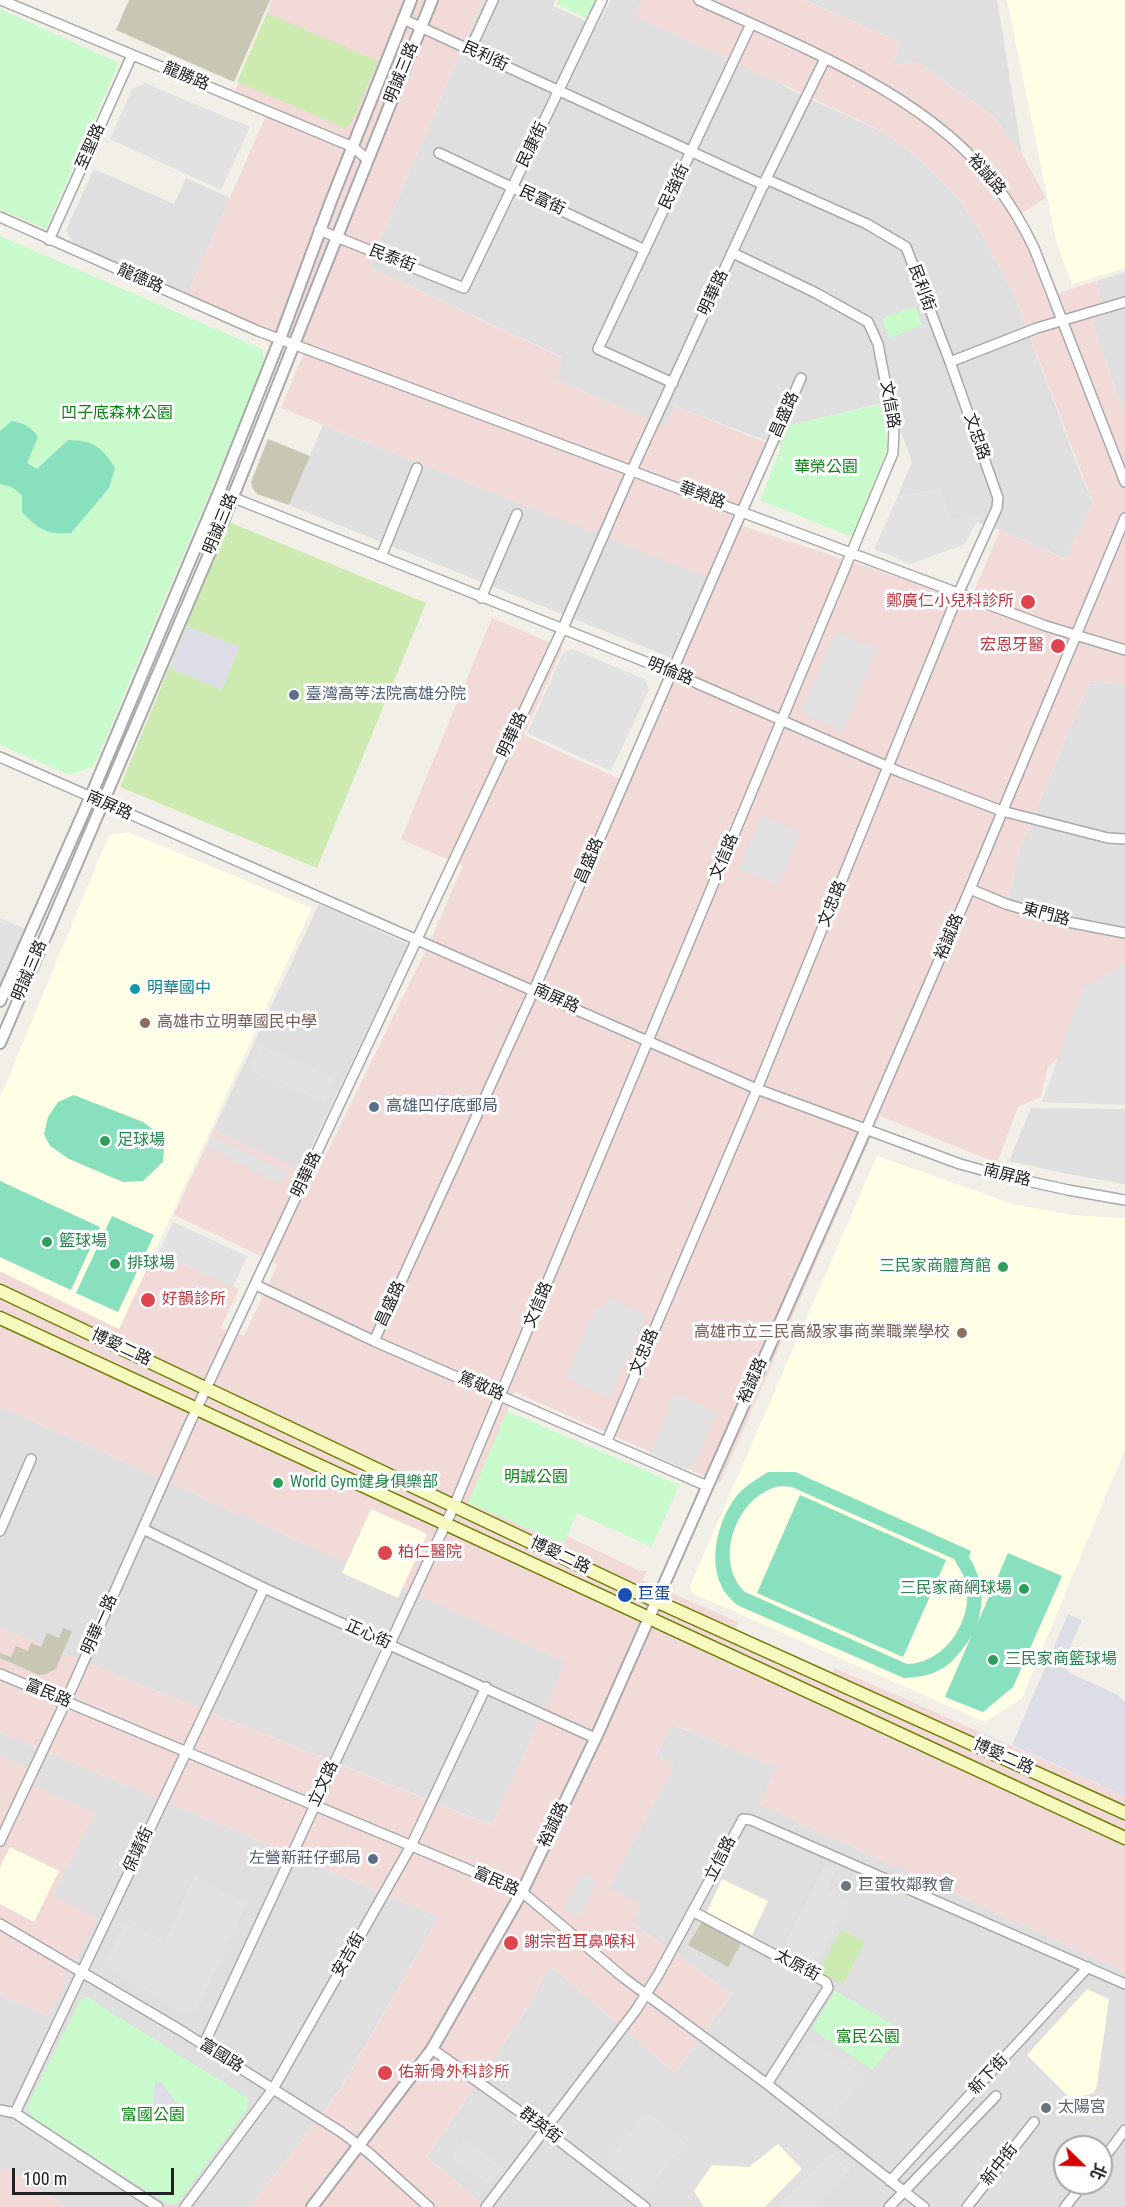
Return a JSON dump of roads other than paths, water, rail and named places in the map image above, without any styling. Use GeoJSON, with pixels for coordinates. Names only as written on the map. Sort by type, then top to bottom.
{"type":"FeatureCollection","features":[{"type":"Feature","properties":{"kind":"main road","name":"博愛二路"},"geometry":{"type":"LineString","coordinates":[[0,1291],[655,1601],[1125,1813]]}},
{"type":"Feature","properties":{"kind":"main road","name":"博愛二路"},"geometry":{"type":"LineString","coordinates":[[0,1317],[1125,1838]]}},
{"type":"Feature","properties":{"kind":"street","name":"龍勝路"},"geometry":{"type":"LineString","coordinates":[[1,0],[353,147],[368,160]]}},
{"type":"Feature","properties":{"kind":"street","name":"明誠三路"},"geometry":{"type":"LineString","coordinates":[[0,1001],[90,798],[219,492],[280,339],[319,230],[411,0]]}},
{"type":"Feature","properties":{"kind":"street","name":"明誠三路"},"geometry":{"type":"LineString","coordinates":[[0,1043],[104,804],[232,499],[432,0]]}},
{"type":"Feature","properties":{"kind":"street"},"geometry":{"type":"LineString","coordinates":[[470,50],[494,0]]}},
{"type":"Feature","properties":{"kind":"street","name":"民康街"},"geometry":{"type":"LineString","coordinates":[[464,288],[602,0]]}},
{"type":"Feature","properties":{"kind":"street","name":"裕誠路"},"geometry":{"type":"LineString","coordinates":[[699,0],[825,59],[902,100],[936,125],[995,183],[1018,216],[1034,248],[1125,482]]}},
{"type":"Feature","properties":{"kind":"street","name":"民利街"},"geometry":{"type":"LineString","coordinates":[[403,19],[691,152],[867,224],[906,247],[950,362]]}},
{"type":"Feature","properties":{"kind":"street","name":"民強街"},"geometry":{"type":"LineString","coordinates":[[673,382],[598,349],[752,24]]}},
{"type":"Feature","properties":{"kind":"street","name":"至聖路"},"geometry":{"type":"LineString","coordinates":[[49,240],[132,55]]}},
{"type":"Feature","properties":{"kind":"street","name":"明華路"},"geometry":{"type":"LineString","coordinates":[[198,1409],[563,628],[632,470],[765,182],[825,59]]}},
{"type":"Feature","properties":{"kind":"street","name":"民富街"},"geometry":{"type":"LineString","coordinates":[[439,153],[645,250]]}},
{"type":"Feature","properties":{"kind":"street","name":"龍德路"},"geometry":{"type":"LineString","coordinates":[[0,217],[280,339]]}},
{"type":"Feature","properties":{"kind":"street","name":"民泰街"},"geometry":{"type":"LineString","coordinates":[[319,230],[464,288]]}},
{"type":"Feature","properties":{"kind":"street","name":"文信路"},"geometry":{"type":"LineString","coordinates":[[446,1524],[890,463],[895,441],[878,344],[868,322],[816,293],[733,253]]}},
{"type":"Feature","properties":{"kind":"street"},"geometry":{"type":"LineString","coordinates":[[950,362],[1062,321],[1125,302]]}},
{"type":"Feature","properties":{"kind":"street","name":"華榮路"},"geometry":{"type":"LineString","coordinates":[[280,339],[1075,635],[1125,650]]}},
{"type":"Feature","properties":{"kind":"street","name":"文忠路"},"geometry":{"type":"LineString","coordinates":[[608,1441],[757,1089],[959,592],[997,508],[998,498],[950,362]]}},
{"type":"Feature","properties":{"kind":"street","name":"昌盛路"},"geometry":{"type":"LineString","coordinates":[[374,1341],[534,990],[741,511],[801,378]]}},
{"type":"Feature","properties":{"kind":"street"},"geometry":{"type":"LineString","coordinates":[[381,557],[417,468]]}},
{"type":"Feature","properties":{"kind":"street","name":"明倫路"},"geometry":{"type":"LineString","coordinates":[[219,492],[671,672],[889,767],[1002,810],[1097,835],[1125,839]]}},
{"type":"Feature","properties":{"kind":"street"},"geometry":{"type":"LineString","coordinates":[[481,597],[517,514]]}},
{"type":"Feature","properties":{"kind":"street","name":"裕誠路"},"geometry":{"type":"LineString","coordinates":[[312,2207],[432,2049],[522,1892],[595,1738],[866,1129],[970,889],[1125,518]]}},
{"type":"Feature","properties":{"kind":"street"},"geometry":{"type":"LineString","coordinates":[[115,738],[129,744]]}},
{"type":"Feature","properties":{"kind":"street","name":"南屏路"},"geometry":{"type":"LineString","coordinates":[[0,757],[757,1089],[960,1164],[1000,1175],[1125,1200]]}},
{"type":"Feature","properties":{"kind":"street","name":"東門路"},"geometry":{"type":"LineString","coordinates":[[970,889],[1006,904],[1063,921],[1125,933]]}},
{"type":"Feature","properties":{"kind":"street","name":"篤敬路"},"geometry":{"type":"LineString","coordinates":[[256,1286],[374,1341],[707,1486]]}},
{"type":"Feature","properties":{"kind":"street","name":"明華一路"},"geometry":{"type":"LineString","coordinates":[[0,1841],[198,1409]]}},
{"type":"Feature","properties":{"kind":"street"},"geometry":{"type":"LineString","coordinates":[[0,1531],[31,1459]]}},
{"type":"Feature","properties":{"kind":"street","name":"立文路"},"geometry":{"type":"LineString","coordinates":[[204,2044],[446,1524]]}},
{"type":"Feature","properties":{"kind":"street","name":"正心街"},"geometry":{"type":"LineString","coordinates":[[143,1529],[264,1588],[595,1738]]}},
{"type":"Feature","properties":{"kind":"street","name":"保靖街"},"geometry":{"type":"LineString","coordinates":[[15,2113],[264,1588]]}},
{"type":"Feature","properties":{"kind":"street","name":"富民路"},"geometry":{"type":"LineString","coordinates":[[0,1674],[522,1892],[624,1978],[767,2084],[924,2207]]}},
{"type":"Feature","properties":{"kind":"street","name":"安吉街"},"geometry":{"type":"LineString","coordinates":[[185,2207],[273,2089],[411,1846],[486,1687]]}},
{"type":"Feature","properties":{"kind":"street","name":"立信路"},"geometry":{"type":"LineString","coordinates":[[486,2207],[646,1994],[694,1912],[737,1827],[743,1820],[750,1820],[1088,1967]]}},
{"type":"Feature","properties":{"kind":"street","name":"太原街"},"geometry":{"type":"LineString","coordinates":[[694,1912],[826,1982],[828,1988],[767,2084]]}},
{"type":"Feature","properties":{"kind":"street","name":"富國路"},"geometry":{"type":"LineString","coordinates":[[0,1924],[204,2044],[360,2146],[429,2207]]}},
{"type":"Feature","properties":{"kind":"street"},"geometry":{"type":"LineString","coordinates":[[1088,1967],[1125,1984]]}},
{"type":"Feature","properties":{"kind":"street","name":"新下街"},"geometry":{"type":"LineString","coordinates":[[890,2181],[1088,1967]]}},
{"type":"Feature","properties":{"kind":"street","name":"群英街"},"geometry":{"type":"LineString","coordinates":[[432,2049],[544,2128],[645,2207]]}},
{"type":"Feature","properties":{"kind":"street","name":"新下街"},"geometry":{"type":"LineString","coordinates":[[889,2207],[996,2096]]}},
{"type":"Feature","properties":{"kind":"street"},"geometry":{"type":"LineString","coordinates":[[0,2110],[15,2113],[158,2207]]}},
{"type":"Feature","properties":{"kind":"street","name":"新中街"},"geometry":{"type":"LineString","coordinates":[[967,2207],[1034,2122]]}},
{"type":"Feature","properties":{"kind":"street"},"geometry":{"type":"LineString","coordinates":[[1113,2146],[1125,2130]]}},
{"type":"Feature","properties":{"kind":"street"},"geometry":{"type":"LineString","coordinates":[[1065,2207],[1074,2195]]}},
{"type":"Feature","properties":{"kind":"place","name":"鄭廣仁小兒科診所"},"geometry":{"type":"Point","coordinates":[1028,602]}},
{"type":"Feature","properties":{"kind":"place","name":"宏恩牙醫"},"geometry":{"type":"Point","coordinates":[1058,646]}},
{"type":"Feature","properties":{"kind":"place","name":"臺灣高等法院高雄分院"},"geometry":{"type":"Point","coordinates":[294,695]}},
{"type":"Feature","properties":{"kind":"place","name":"明華國中"},"geometry":{"type":"Point","coordinates":[135,989]}},
{"type":"Feature","properties":{"kind":"place","name":"高雄市立明華國民中學"},"geometry":{"type":"Point","coordinates":[145,1023]}},
{"type":"Feature","properties":{"kind":"place","name":"高雄凹仔底郵局"},"geometry":{"type":"Point","coordinates":[374,1107]}},
{"type":"Feature","properties":{"kind":"place","name":"足球場"},"geometry":{"type":"Point","coordinates":[105,1141]}},
{"type":"Feature","properties":{"kind":"place","name":"籃球場"},"geometry":{"type":"Point","coordinates":[47,1242]}},
{"type":"Feature","properties":{"kind":"place","name":"排球場"},"geometry":{"type":"Point","coordinates":[115,1264]}},
{"type":"Feature","properties":{"kind":"place","name":"三民家商體育館"},"geometry":{"type":"Point","coordinates":[1003,1267]}},
{"type":"Feature","properties":{"kind":"place","name":"好韻診所"},"geometry":{"type":"Point","coordinates":[148,1300]}},
{"type":"Feature","properties":{"kind":"place","name":"高雄市立三民高級家事商業職業學校"},"geometry":{"type":"Point","coordinates":[962,1333]}},
{"type":"Feature","properties":{"kind":"place","name":"World Gym健身俱樂部"},"geometry":{"type":"Point","coordinates":[278,1483]}},
{"type":"Feature","properties":{"kind":"place","name":"柏仁醫院"},"geometry":{"type":"Point","coordinates":[385,1553]}},
{"type":"Feature","properties":{"kind":"place","name":"三民家商網球場"},"geometry":{"type":"Point","coordinates":[1024,1589]}},
{"type":"Feature","properties":{"kind":"place","name":"巨蛋"},"geometry":{"type":"Point","coordinates":[625,1595]}},
{"type":"Feature","properties":{"kind":"place","name":"三民家商籃球場"},"geometry":{"type":"Point","coordinates":[993,1660]}},
{"type":"Feature","properties":{"kind":"place","name":"左營新莊仔郵局"},"geometry":{"type":"Point","coordinates":[373,1859]}},
{"type":"Feature","properties":{"kind":"place","name":"巨蛋牧鄰教會"},"geometry":{"type":"Point","coordinates":[846,1886]}},
{"type":"Feature","properties":{"kind":"place","name":"謝宗哲耳鼻喉科"},"geometry":{"type":"Point","coordinates":[511,1943]}},
{"type":"Feature","properties":{"kind":"place","name":"佑新骨外科診所"},"geometry":{"type":"Point","coordinates":[385,2073]}},
{"type":"Feature","properties":{"kind":"place","name":"太陽宮"},"geometry":{"type":"Point","coordinates":[1046,2108]}},
{"type":"Feature","properties":{"kind":"park label","name":"凹子底森林公園"},"geometry":{"type":"Point","coordinates":[117,414]}},
{"type":"Feature","properties":{"kind":"park label","name":"華榮公園"},"geometry":{"type":"Point","coordinates":[826,468]}},
{"type":"Feature","properties":{"kind":"park label","name":"明誠公園"},"geometry":{"type":"Point","coordinates":[536,1478]}},
{"type":"Feature","properties":{"kind":"park label","name":"富民公園"},"geometry":{"type":"Point","coordinates":[868,2038]}},
{"type":"Feature","properties":{"kind":"park label","name":"富國公園"},"geometry":{"type":"Point","coordinates":[153,2116]}}]}
